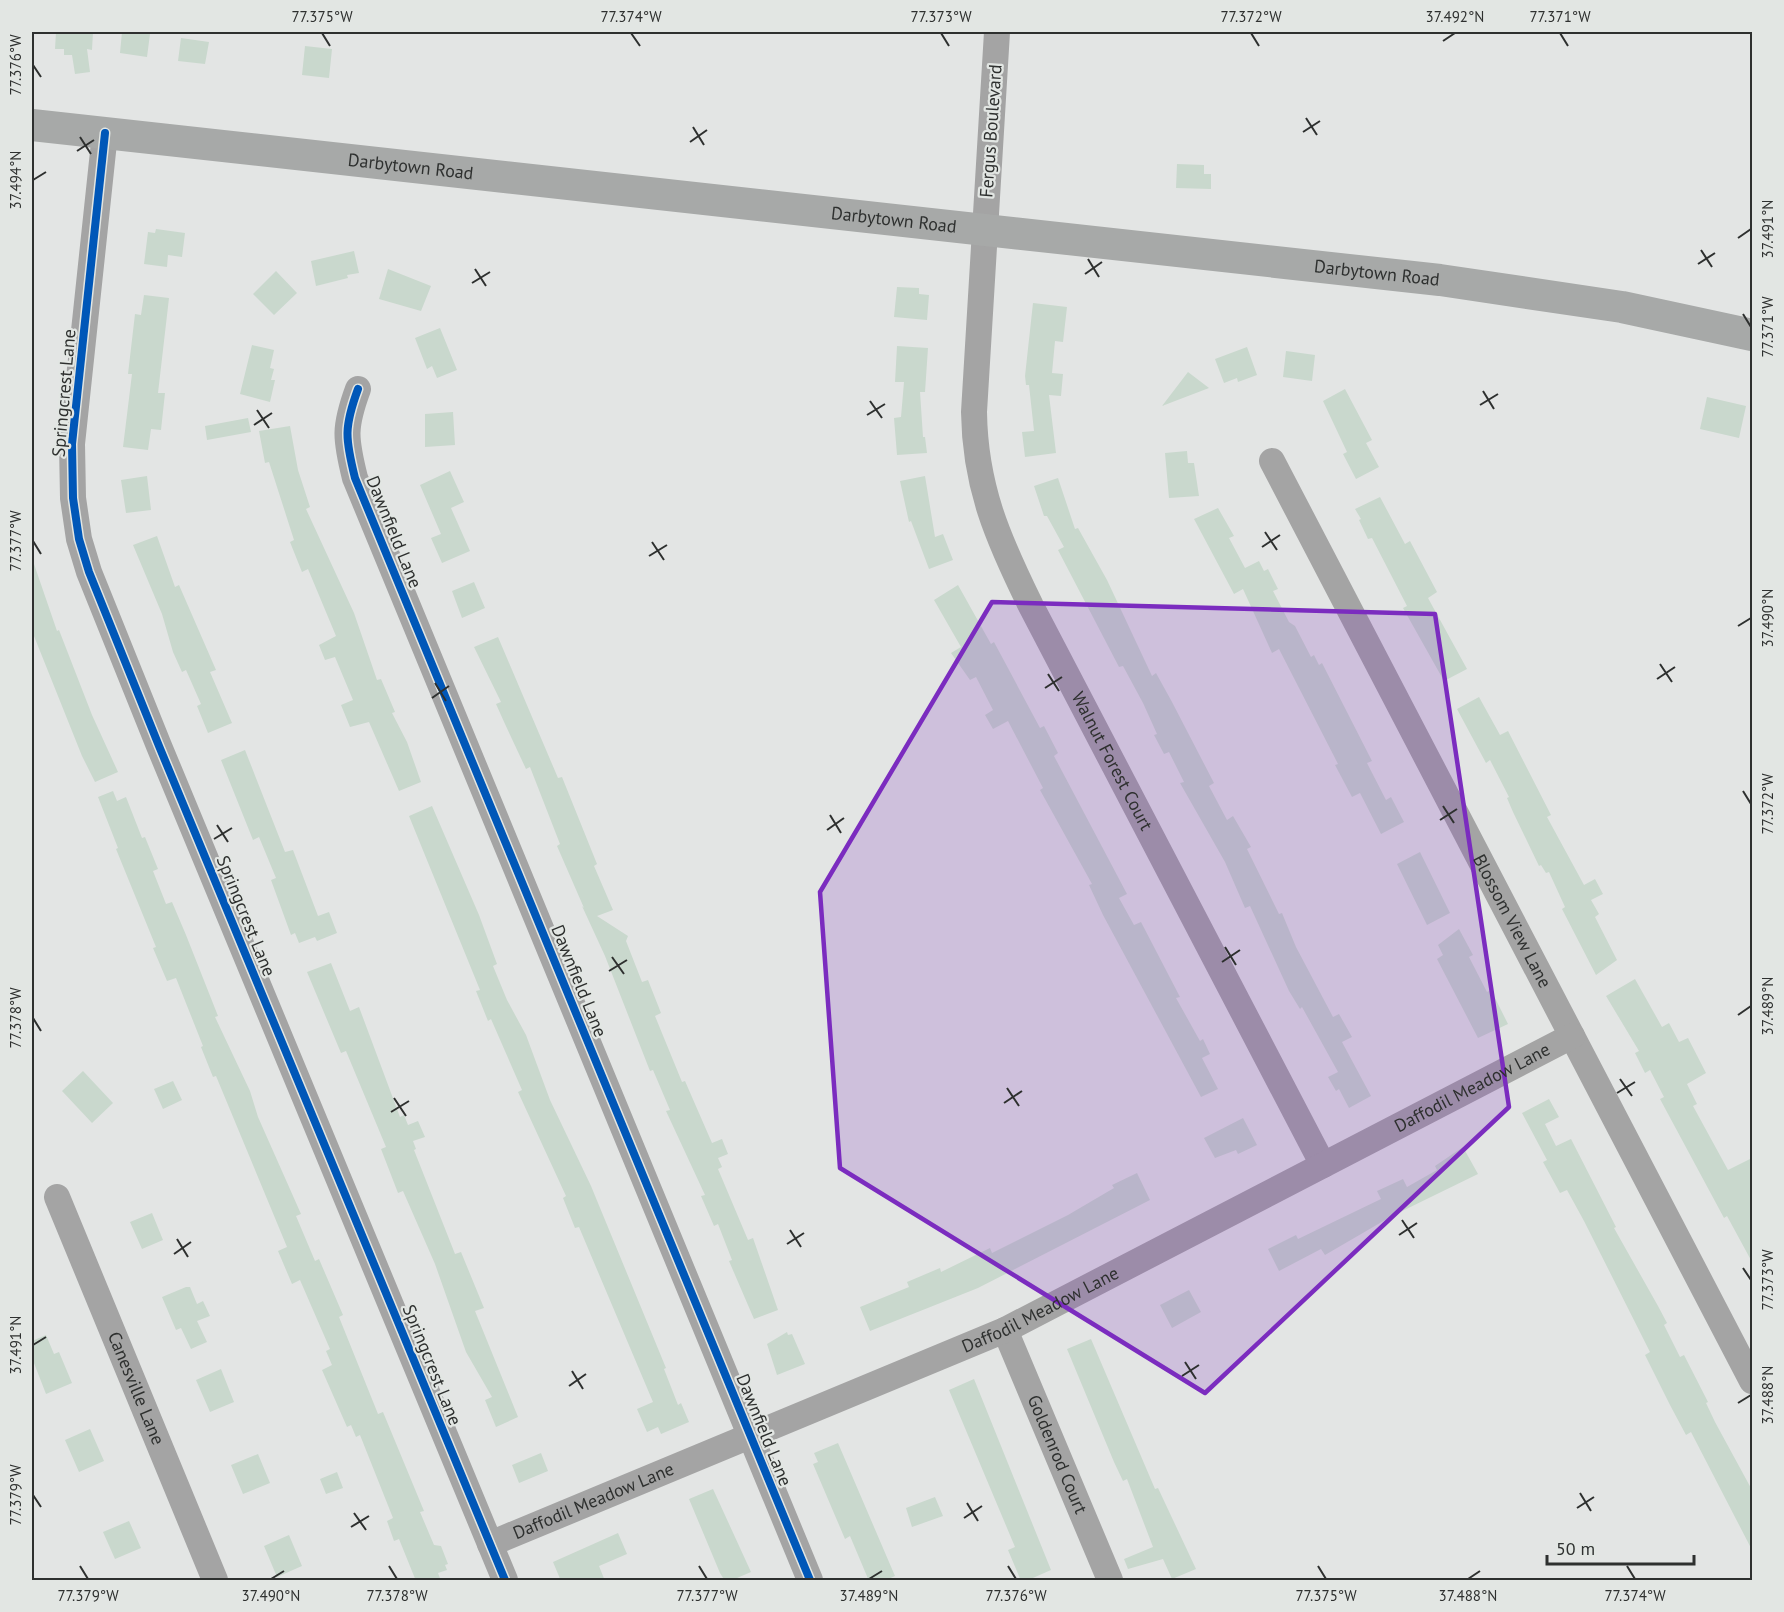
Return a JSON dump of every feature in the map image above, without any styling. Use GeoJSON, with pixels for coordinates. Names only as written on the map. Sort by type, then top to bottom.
{"type":"FeatureCollection","features":[{"type":"Feature","properties":{"kind":"main road","name":"Darbytown Road"},"geometry":{"type":"LineString","coordinates":[[32,125],[1440,280],[1622,308],[1752,335]]}},
{"type":"Feature","properties":{"kind":"street","name":"Fergus Boulevard"},"geometry":{"type":"LineString","coordinates":[[984,230],[997,32]]}},
{"type":"Feature","properties":{"kind":"street","name":"Springcrest Lane"},"geometry":{"type":"LineString","coordinates":[[105,133],[72,444],[73,498],[79,539],[89,572],[159,746],[505,1581]]}},
{"type":"Feature","properties":{"kind":"street","name":"Walnut Forest Court"},"geometry":{"type":"LineString","coordinates":[[984,230],[974,437],[978,468],[988,510],[999,542],[1323,1165]]}},
{"type":"Feature","properties":{"kind":"street","name":"Dawnfield Lane"},"geometry":{"type":"LineString","coordinates":[[358,389],[347,420],[346,435],[355,478],[810,1581]]}},
{"type":"Feature","properties":{"kind":"street","name":"Blossom View Lane"},"geometry":{"type":"LineString","coordinates":[[1272,461],[1752,1381]]}},
{"type":"Feature","properties":{"kind":"street","name":"Daffodil Meadow Lane"},"geometry":{"type":"LineString","coordinates":[[490,1544],[1005,1330],[1572,1036]]}},
{"type":"Feature","properties":{"kind":"street","name":"Canesville Lane"},"geometry":{"type":"LineString","coordinates":[[57,1197],[215,1581]]}},
{"type":"Feature","properties":{"kind":"street","name":"Goldenrod Court"},"geometry":{"type":"LineString","coordinates":[[1005,1330],[1110,1581]]}},
{"type":"Feature","properties":{"kind":"highlighted area"},"geometry":{"type":"Polygon","coordinates":[[[992,602],[1435,614],[1509,1107],[1205,1393],[840,1168],[820,892],[992,602]]]}},
{"type":"Feature","properties":{"kind":"building"},"geometry":{"type":"Polygon","coordinates":[[[56,32],[93,32],[92,50],[87,49],[90,72],[75,74],[72,55],[64,55],[64,49],[55,49],[56,32]]]}},
{"type":"Feature","properties":{"kind":"building"},"geometry":{"type":"Polygon","coordinates":[[[122,32],[150,34],[147,57],[120,53],[122,32]]]}},
{"type":"Feature","properties":{"kind":"building"},"geometry":{"type":"Polygon","coordinates":[[[181,38],[209,42],[205,64],[178,61],[181,38]]]}},
{"type":"Feature","properties":{"kind":"building"},"geometry":{"type":"Polygon","coordinates":[[[305,46],[332,49],[329,78],[302,75],[305,46]]]}},
{"type":"Feature","properties":{"kind":"building"},"geometry":{"type":"Polygon","coordinates":[[[1177,164],[1204,165],[1204,174],[1211,174],[1211,189],[1176,188],[1177,164]]]}},
{"type":"Feature","properties":{"kind":"building"},"geometry":{"type":"Polygon","coordinates":[[[156,229],[185,233],[182,257],[168,255],[167,267],[144,264],[148,232],[155,233],[156,229]]]}},
{"type":"Feature","properties":{"kind":"building"},"geometry":{"type":"Polygon","coordinates":[[[354,251],[359,273],[316,286],[311,261],[354,251]]]}},
{"type":"Feature","properties":{"kind":"building"},"geometry":{"type":"Polygon","coordinates":[[[388,269],[431,286],[421,311],[379,299],[388,269]]]}},
{"type":"Feature","properties":{"kind":"building"},"geometry":{"type":"Polygon","coordinates":[[[276,271],[297,293],[274,315],[253,294],[276,271]]]}},
{"type":"Feature","properties":{"kind":"building"},"geometry":{"type":"Polygon","coordinates":[[[897,287],[919,288],[919,294],[929,295],[927,320],[894,317],[897,287]]]}},
{"type":"Feature","properties":{"kind":"building"},"geometry":{"type":"Polygon","coordinates":[[[144,295],[169,298],[158,393],[165,393],[161,430],[151,429],[148,450],[123,447],[132,374],[128,374],[135,314],[141,315],[144,295]]]}},
{"type":"Feature","properties":{"kind":"building"},"geometry":{"type":"Polygon","coordinates":[[[1033,303],[1067,307],[1063,342],[1055,341],[1052,373],[1063,374],[1061,396],[1049,395],[1056,453],[1025,457],[1022,432],[1034,431],[1029,385],[1026,385],[1025,376],[1033,303]]]}},
{"type":"Feature","properties":{"kind":"building"},"geometry":{"type":"Polygon","coordinates":[[[440,328],[457,370],[437,378],[432,366],[427,369],[415,338],[440,328]]]}},
{"type":"Feature","properties":{"kind":"building"},"geometry":{"type":"Polygon","coordinates":[[[252,345],[274,350],[270,368],[274,369],[271,380],[275,380],[270,402],[240,394],[252,345]]]}},
{"type":"Feature","properties":{"kind":"building"},"geometry":{"type":"Polygon","coordinates":[[[897,346],[928,348],[925,392],[920,392],[923,437],[925,437],[927,453],[897,455],[894,418],[901,417],[904,382],[895,382],[897,346]]]}},
{"type":"Feature","properties":{"kind":"building"},"geometry":{"type":"Polygon","coordinates":[[[1247,347],[1257,375],[1238,382],[1237,378],[1224,383],[1215,359],[1247,347]]]}},
{"type":"Feature","properties":{"kind":"building"},"geometry":{"type":"Polygon","coordinates":[[[1286,351],[1315,355],[1312,381],[1283,377],[1286,351]]]}},
{"type":"Feature","properties":{"kind":"building"},"geometry":{"type":"Polygon","coordinates":[[[1188,372],[1209,388],[1162,406],[1188,372]]]}},
{"type":"Feature","properties":{"kind":"building"},"geometry":{"type":"Polygon","coordinates":[[[1345,389],[1372,440],[1366,443],[1379,467],[1356,479],[1343,454],[1347,452],[1323,401],[1345,389]]]}},
{"type":"Feature","properties":{"kind":"building"},"geometry":{"type":"Polygon","coordinates":[[[1707,397],[1746,406],[1739,438],[1700,429],[1707,397]]]}},
{"type":"Feature","properties":{"kind":"building"},"geometry":{"type":"Polygon","coordinates":[[[453,412],[455,445],[425,447],[425,414],[453,412]]]}},
{"type":"Feature","properties":{"kind":"building"},"geometry":{"type":"Polygon","coordinates":[[[248,418],[251,432],[207,440],[205,426],[248,418]]]}},
{"type":"Feature","properties":{"kind":"building"},"geometry":{"type":"Polygon","coordinates":[[[290,426],[298,470],[310,507],[306,509],[354,613],[377,680],[381,679],[395,712],[392,713],[407,742],[421,782],[399,791],[369,722],[350,727],[341,705],[353,700],[335,657],[325,660],[319,645],[336,636],[308,569],[302,572],[290,542],[294,540],[269,462],[265,463],[259,431],[290,426]]]}},
{"type":"Feature","properties":{"kind":"building"},"geometry":{"type":"Polygon","coordinates":[[[1187,451],[1188,463],[1194,463],[1199,496],[1169,498],[1165,453],[1187,451]]]}},
{"type":"Feature","properties":{"kind":"building"},"geometry":{"type":"Polygon","coordinates":[[[450,471],[464,502],[451,508],[470,551],[442,563],[431,538],[441,534],[420,485],[450,471]]]}},
{"type":"Feature","properties":{"kind":"building"},"geometry":{"type":"Polygon","coordinates":[[[147,476],[151,510],[126,513],[121,480],[147,476]]]}},
{"type":"Feature","properties":{"kind":"building"},"geometry":{"type":"Polygon","coordinates":[[[925,476],[935,537],[943,534],[953,560],[929,569],[911,521],[909,522],[900,481],[925,476]]]}},
{"type":"Feature","properties":{"kind":"building"},"geometry":{"type":"Polygon","coordinates":[[[1058,478],[1075,529],[1078,528],[1107,580],[1152,676],[1156,673],[1172,702],[1214,783],[1209,786],[1227,820],[1233,816],[1251,847],[1247,849],[1279,914],[1282,913],[1296,947],[1333,1017],[1339,1014],[1352,1037],[1342,1042],[1371,1096],[1349,1108],[1339,1089],[1336,1091],[1328,1077],[1338,1072],[1302,1007],[1300,1009],[1289,991],[1250,906],[1245,908],[1225,862],[1180,783],[1184,782],[1169,752],[1164,754],[1154,735],[1157,734],[1143,703],[1123,666],[1119,667],[1058,550],[1064,547],[1047,516],[1044,516],[1034,486],[1058,478]]]}},
{"type":"Feature","properties":{"kind":"building"},"geometry":{"type":"Polygon","coordinates":[[[1380,497],[1405,544],[1410,541],[1437,592],[1428,598],[1467,669],[1444,681],[1403,608],[1407,606],[1372,538],[1368,539],[1355,509],[1380,497]]]}},
{"type":"Feature","properties":{"kind":"building"},"geometry":{"type":"Polygon","coordinates":[[[1218,508],[1234,536],[1229,538],[1245,568],[1259,561],[1264,571],[1268,569],[1278,589],[1273,591],[1289,622],[1295,626],[1311,657],[1314,655],[1319,665],[1322,663],[1372,761],[1367,763],[1386,800],[1391,797],[1404,822],[1381,834],[1360,793],[1352,797],[1335,765],[1338,764],[1279,649],[1272,653],[1243,589],[1234,594],[1194,519],[1218,508]]]}},
{"type":"Feature","properties":{"kind":"building"},"geometry":{"type":"Polygon","coordinates":[[[157,536],[175,587],[179,585],[216,670],[210,672],[232,723],[208,733],[197,706],[201,704],[186,670],[182,672],[173,652],[162,614],[133,545],[157,536]]]}},
{"type":"Feature","properties":{"kind":"building"},"geometry":{"type":"Polygon","coordinates":[[[34,564],[57,631],[59,630],[92,715],[118,772],[95,782],[82,756],[32,631],[32,565],[34,564]]]}},
{"type":"Feature","properties":{"kind":"building"},"geometry":{"type":"Polygon","coordinates":[[[474,582],[485,608],[462,618],[452,591],[474,582]]]}},
{"type":"Feature","properties":{"kind":"building"},"geometry":{"type":"Polygon","coordinates":[[[958,585],[991,644],[994,642],[1040,728],[1044,726],[1058,753],[1054,756],[1127,894],[1119,898],[1134,925],[1141,922],[1180,997],[1176,998],[1200,1041],[1203,1039],[1210,1054],[1202,1058],[1218,1089],[1201,1097],[1103,915],[1089,885],[1092,884],[1040,790],[1043,788],[1008,721],[993,729],[985,715],[993,710],[976,677],[970,680],[951,653],[961,647],[934,600],[958,585]]]}},
{"type":"Feature","properties":{"kind":"building"},"geometry":{"type":"Polygon","coordinates":[[[498,637],[558,778],[562,777],[597,864],[594,866],[613,910],[597,916],[628,936],[626,941],[642,982],[648,980],[661,1013],[655,1016],[682,1082],[685,1081],[712,1143],[722,1139],[728,1154],[718,1158],[722,1167],[718,1169],[748,1240],[753,1238],[778,1310],[754,1319],[729,1261],[732,1260],[718,1224],[714,1226],[701,1196],[705,1195],[666,1111],[670,1110],[653,1070],[650,1071],[605,956],[557,846],[560,844],[530,767],[526,769],[496,704],[501,702],[474,647],[498,637]]]}},
{"type":"Feature","properties":{"kind":"building"},"geometry":{"type":"Polygon","coordinates":[[[1479,697],[1500,735],[1508,731],[1551,815],[1547,817],[1584,885],[1595,879],[1603,894],[1591,900],[1599,914],[1595,917],[1617,960],[1596,975],[1562,909],[1565,907],[1549,872],[1546,873],[1541,865],[1539,866],[1490,760],[1486,763],[1457,709],[1479,697]]]}},
{"type":"Feature","properties":{"kind":"building"},"geometry":{"type":"Polygon","coordinates":[[[245,750],[285,852],[293,850],[318,916],[329,912],[337,933],[317,941],[315,937],[299,943],[295,933],[291,935],[271,880],[276,878],[259,837],[253,840],[221,760],[245,750]]]}},
{"type":"Feature","properties":{"kind":"building"},"geometry":{"type":"Polygon","coordinates":[[[113,791],[117,801],[126,797],[142,838],[145,837],[158,869],[153,871],[166,904],[172,902],[186,935],[218,1016],[215,1017],[250,1091],[258,1117],[301,1214],[296,1216],[315,1261],[319,1259],[343,1315],[339,1317],[378,1414],[383,1412],[424,1511],[420,1512],[434,1545],[441,1546],[448,1564],[445,1565],[447,1570],[438,1573],[441,1581],[416,1581],[399,1539],[394,1541],[387,1521],[393,1518],[360,1435],[356,1437],[351,1425],[347,1427],[322,1370],[332,1365],[326,1351],[330,1349],[300,1280],[292,1284],[278,1251],[287,1247],[216,1076],[213,1077],[176,978],[167,981],[153,948],[156,947],[116,849],[118,848],[98,797],[113,791]]]}},
{"type":"Feature","properties":{"kind":"building"},"geometry":{"type":"Polygon","coordinates":[[[432,806],[479,915],[497,964],[493,966],[507,1000],[526,1035],[550,1100],[591,1186],[666,1368],[664,1369],[678,1405],[681,1403],[689,1422],[661,1434],[658,1427],[647,1432],[637,1409],[653,1402],[579,1227],[575,1228],[563,1198],[566,1196],[518,1092],[522,1090],[491,1019],[488,1021],[476,991],[480,990],[409,816],[432,806]]]}},
{"type":"Feature","properties":{"kind":"building"},"geometry":{"type":"Polygon","coordinates":[[[1420,852],[1450,913],[1427,925],[1397,864],[1420,852]]]}},
{"type":"Feature","properties":{"kind":"building"},"geometry":{"type":"Polygon","coordinates":[[[1459,929],[1473,955],[1469,957],[1487,992],[1491,990],[1508,1024],[1478,1038],[1437,959],[1443,955],[1438,945],[1459,929]]]}},
{"type":"Feature","properties":{"kind":"building"},"geometry":{"type":"Polygon","coordinates":[[[331,963],[350,1011],[359,1007],[400,1117],[404,1115],[408,1125],[418,1121],[425,1137],[413,1141],[416,1149],[414,1150],[455,1254],[461,1252],[484,1308],[475,1311],[518,1417],[496,1427],[485,1400],[492,1397],[466,1352],[435,1264],[403,1191],[398,1193],[381,1149],[386,1147],[346,1051],[341,1053],[307,972],[331,963]]]}},
{"type":"Feature","properties":{"kind":"building"},"geometry":{"type":"Polygon","coordinates":[[[1635,979],[1662,1027],[1669,1023],[1679,1042],[1688,1038],[1706,1073],[1687,1084],[1697,1104],[1693,1106],[1728,1170],[1752,1158],[1752,1262],[1727,1216],[1724,1218],[1660,1099],[1664,1097],[1650,1070],[1645,1073],[1635,1053],[1639,1051],[1606,996],[1635,979]]]}},
{"type":"Feature","properties":{"kind":"building"},"geometry":{"type":"Polygon","coordinates":[[[83,1071],[113,1103],[92,1123],[62,1091],[83,1071]]]}},
{"type":"Feature","properties":{"kind":"building"},"geometry":{"type":"Polygon","coordinates":[[[173,1081],[182,1100],[163,1109],[154,1089],[173,1081]]]}},
{"type":"Feature","properties":{"kind":"building"},"geometry":{"type":"Polygon","coordinates":[[[1549,1099],[1559,1117],[1545,1124],[1556,1146],[1571,1139],[1616,1227],[1614,1228],[1667,1323],[1664,1325],[1680,1357],[1684,1355],[1708,1402],[1706,1403],[1715,1422],[1752,1490],[1752,1550],[1691,1432],[1686,1435],[1670,1405],[1645,1355],[1650,1352],[1584,1221],[1567,1190],[1560,1193],[1543,1162],[1547,1160],[1522,1113],[1549,1099]]]}},
{"type":"Feature","properties":{"kind":"building"},"geometry":{"type":"Polygon","coordinates":[[[1243,1118],[1257,1145],[1238,1154],[1236,1150],[1215,1158],[1204,1138],[1243,1118]]]}},
{"type":"Feature","properties":{"kind":"building"},"geometry":{"type":"Polygon","coordinates":[[[1463,1147],[1478,1174],[1392,1216],[1325,1255],[1321,1249],[1279,1271],[1268,1249],[1296,1235],[1298,1239],[1381,1199],[1377,1191],[1403,1179],[1407,1187],[1437,1170],[1435,1166],[1463,1147]]]}},
{"type":"Feature","properties":{"kind":"building"},"geometry":{"type":"Polygon","coordinates":[[[1137,1173],[1150,1200],[978,1288],[870,1331],[860,1307],[909,1287],[907,1282],[940,1268],[941,1272],[990,1248],[992,1253],[1068,1215],[1114,1188],[1112,1185],[1137,1173]]]}},
{"type":"Feature","properties":{"kind":"building"},"geometry":{"type":"Polygon","coordinates":[[[152,1213],[163,1240],[142,1249],[130,1222],[152,1213]]]}},
{"type":"Feature","properties":{"kind":"building"},"geometry":{"type":"Polygon","coordinates":[[[190,1287],[197,1304],[203,1301],[210,1316],[197,1321],[207,1342],[191,1349],[181,1328],[176,1330],[162,1297],[190,1287]]]}},
{"type":"Feature","properties":{"kind":"building"},"geometry":{"type":"Polygon","coordinates":[[[1189,1290],[1201,1312],[1172,1328],[1160,1305],[1189,1290]]]}},
{"type":"Feature","properties":{"kind":"building"},"geometry":{"type":"Polygon","coordinates":[[[787,1332],[788,1335],[792,1334],[805,1364],[777,1375],[767,1344],[787,1332]]]}},
{"type":"Feature","properties":{"kind":"building"},"geometry":{"type":"Polygon","coordinates":[[[46,1335],[54,1354],[59,1352],[72,1383],[46,1394],[32,1358],[32,1341],[46,1335]]]}},
{"type":"Feature","properties":{"kind":"building"},"geometry":{"type":"Polygon","coordinates":[[[1091,1339],[1155,1489],[1158,1488],[1196,1569],[1172,1579],[1163,1559],[1128,1569],[1124,1559],[1153,1547],[1127,1479],[1123,1481],[1114,1462],[1067,1349],[1091,1339]]]}},
{"type":"Feature","properties":{"kind":"building"},"geometry":{"type":"Polygon","coordinates":[[[221,1369],[234,1402],[210,1412],[196,1380],[221,1369]]]}},
{"type":"Feature","properties":{"kind":"building"},"geometry":{"type":"Polygon","coordinates":[[[974,1379],[1051,1570],[1026,1581],[1021,1581],[1008,1550],[1015,1547],[949,1390],[974,1379]]]}},
{"type":"Feature","properties":{"kind":"building"},"geometry":{"type":"Polygon","coordinates":[[[90,1429],[104,1461],[79,1472],[65,1440],[90,1429]]]}},
{"type":"Feature","properties":{"kind":"building"},"geometry":{"type":"Polygon","coordinates":[[[838,1443],[895,1576],[884,1581],[869,1581],[850,1536],[845,1539],[813,1464],[818,1462],[814,1453],[838,1443]]]}},
{"type":"Feature","properties":{"kind":"building"},"geometry":{"type":"Polygon","coordinates":[[[541,1453],[548,1471],[519,1483],[512,1465],[541,1453]]]}},
{"type":"Feature","properties":{"kind":"building"},"geometry":{"type":"Polygon","coordinates":[[[258,1454],[270,1483],[243,1494],[231,1465],[258,1454]]]}},
{"type":"Feature","properties":{"kind":"building"},"geometry":{"type":"Polygon","coordinates":[[[337,1472],[343,1488],[326,1494],[320,1479],[337,1472]]]}},
{"type":"Feature","properties":{"kind":"building"},"geometry":{"type":"Polygon","coordinates":[[[713,1489],[751,1572],[730,1581],[725,1581],[720,1573],[689,1499],[713,1489]]]}},
{"type":"Feature","properties":{"kind":"building"},"geometry":{"type":"Polygon","coordinates":[[[935,1497],[943,1516],[912,1527],[906,1508],[935,1497]]]}},
{"type":"Feature","properties":{"kind":"building"},"geometry":{"type":"Polygon","coordinates":[[[129,1521],[141,1548],[115,1559],[103,1532],[129,1521]]]}},
{"type":"Feature","properties":{"kind":"building"},"geometry":{"type":"Polygon","coordinates":[[[618,1533],[627,1554],[599,1566],[605,1581],[561,1581],[553,1562],[618,1533]]]}},
{"type":"Feature","properties":{"kind":"building"},"geometry":{"type":"Polygon","coordinates":[[[289,1535],[302,1566],[277,1577],[264,1546],[289,1535]]]}},
{"type":"Feature","properties":{"kind":"cycle path"},"geometry":{"type":"LineString","coordinates":[[105,133],[72,444],[73,498],[79,539],[89,572],[159,746],[505,1580]]}},
{"type":"Feature","properties":{"kind":"cycle path"},"geometry":{"type":"LineString","coordinates":[[358,389],[348,423],[349,453],[355,478],[810,1580]]}}]}
